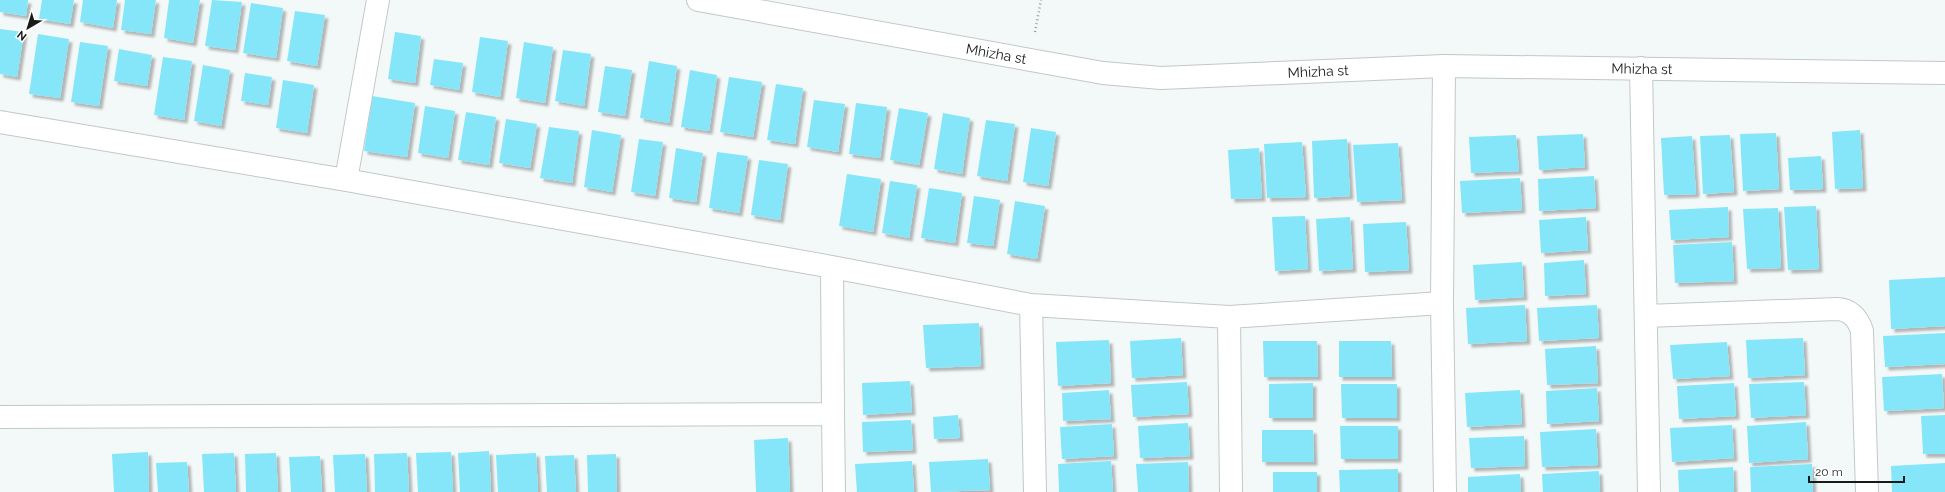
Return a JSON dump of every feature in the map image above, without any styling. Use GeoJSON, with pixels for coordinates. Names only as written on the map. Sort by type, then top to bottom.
{"type":"FeatureCollection","features":[{"type":"Feature","properties":{"kind":"street"},"geometry":{"type":"LineString","coordinates":[[346,180],[378,0]]}},
{"type":"Feature","properties":{"kind":"street","name":"Mhizha st"},"geometry":{"type":"LineString","coordinates":[[698,0],[1103,73],[1160,78],[1444,66],[1945,73]]}},
{"type":"Feature","properties":{"kind":"street"},"geometry":{"type":"LineString","coordinates":[[1444,66],[1442,303],[1445,492]]}},
{"type":"Feature","properties":{"kind":"street"},"geometry":{"type":"LineString","coordinates":[[1641,68],[1649,492]]}},
{"type":"Feature","properties":{"kind":"street"},"geometry":{"type":"LineString","coordinates":[[0,122],[346,180],[832,267],[1031,305],[1072,306],[1229,317],[1442,303]]}},
{"type":"Feature","properties":{"kind":"street"},"geometry":{"type":"LineString","coordinates":[[832,267],[834,492]]}},
{"type":"Feature","properties":{"kind":"street"},"geometry":{"type":"LineString","coordinates":[[1031,305],[1035,492]]}},
{"type":"Feature","properties":{"kind":"street"},"geometry":{"type":"LineString","coordinates":[[1646,316],[1841,309],[1850,312],[1856,318],[1862,331],[1867,492]]}},
{"type":"Feature","properties":{"kind":"street"},"geometry":{"type":"LineString","coordinates":[[1229,317],[1231,492]]}},
{"type":"Feature","properties":{"kind":"street"},"geometry":{"type":"LineString","coordinates":[[0,418],[833,414]]}},
{"type":"Feature","properties":{"kind":"path"},"geometry":{"type":"LineString","coordinates":[[1031,60],[1040,0]]}},
{"type":"Feature","properties":{"kind":"building"},"geometry":{"type":"Polygon","coordinates":[[[0,0],[28,0],[26,16],[0,12],[0,0]]]}},
{"type":"Feature","properties":{"kind":"building"},"geometry":{"type":"Polygon","coordinates":[[[42,0],[74,0],[70,24],[39,19],[42,0]]]}},
{"type":"Feature","properties":{"kind":"building"},"geometry":{"type":"Polygon","coordinates":[[[83,0],[117,0],[113,28],[80,22],[83,0]]]}},
{"type":"Feature","properties":{"kind":"building"},"geometry":{"type":"Polygon","coordinates":[[[125,0],[156,0],[151,34],[121,30],[125,0]]]}},
{"type":"Feature","properties":{"kind":"building"},"geometry":{"type":"Polygon","coordinates":[[[169,0],[200,0],[193,43],[164,38],[169,0]]]}},
{"type":"Feature","properties":{"kind":"building"},"geometry":{"type":"Polygon","coordinates":[[[212,0],[242,2],[235,50],[205,46],[212,0]]]}},
{"type":"Feature","properties":{"kind":"building"},"geometry":{"type":"Polygon","coordinates":[[[251,3],[283,8],[276,58],[243,53],[251,3]]]}},
{"type":"Feature","properties":{"kind":"building"},"geometry":{"type":"Polygon","coordinates":[[[295,11],[325,15],[317,66],[287,61],[295,11]]]}},
{"type":"Feature","properties":{"kind":"building"},"geometry":{"type":"Polygon","coordinates":[[[0,29],[24,32],[17,77],[0,74],[0,29]]]}},
{"type":"Feature","properties":{"kind":"building"},"geometry":{"type":"Polygon","coordinates":[[[395,32],[421,36],[415,83],[388,79],[395,32]]]}},
{"type":"Feature","properties":{"kind":"building"},"geometry":{"type":"Polygon","coordinates":[[[38,34],[69,39],[60,98],[29,94],[38,34]]]}},
{"type":"Feature","properties":{"kind":"building"},"geometry":{"type":"Polygon","coordinates":[[[480,37],[508,41],[500,97],[472,92],[480,37]]]}},
{"type":"Feature","properties":{"kind":"building"},"geometry":{"type":"Polygon","coordinates":[[[80,42],[108,46],[99,106],[71,102],[80,42]]]}},
{"type":"Feature","properties":{"kind":"building"},"geometry":{"type":"Polygon","coordinates":[[[524,42],[553,47],[545,103],[516,98],[524,42]]]}},
{"type":"Feature","properties":{"kind":"building"},"geometry":{"type":"Polygon","coordinates":[[[119,49],[152,55],[147,86],[114,81],[119,49]]]}},
{"type":"Feature","properties":{"kind":"building"},"geometry":{"type":"Polygon","coordinates":[[[563,50],[591,54],[584,106],[555,101],[563,50]]]}},
{"type":"Feature","properties":{"kind":"building"},"geometry":{"type":"Polygon","coordinates":[[[163,57],[192,61],[184,120],[154,115],[163,57]]]}},
{"type":"Feature","properties":{"kind":"building"},"geometry":{"type":"Polygon","coordinates":[[[434,59],[463,63],[459,90],[430,85],[434,59]]]}},
{"type":"Feature","properties":{"kind":"building"},"geometry":{"type":"Polygon","coordinates":[[[649,61],[677,66],[669,123],[640,118],[649,61]]]}},
{"type":"Feature","properties":{"kind":"building"},"geometry":{"type":"Polygon","coordinates":[[[203,65],[230,70],[221,126],[194,121],[203,65]]]}},
{"type":"Feature","properties":{"kind":"building"},"geometry":{"type":"Polygon","coordinates":[[[605,66],[632,70],[625,116],[598,112],[605,66]]]}},
{"type":"Feature","properties":{"kind":"building"},"geometry":{"type":"Polygon","coordinates":[[[690,70],[717,75],[709,131],[681,127],[690,70]]]}},
{"type":"Feature","properties":{"kind":"building"},"geometry":{"type":"Polygon","coordinates":[[[245,73],[272,77],[268,105],[241,101],[245,73]]]}},
{"type":"Feature","properties":{"kind":"building"},"geometry":{"type":"Polygon","coordinates":[[[729,77],[762,82],[753,137],[720,132],[729,77]]]}},
{"type":"Feature","properties":{"kind":"building"},"geometry":{"type":"Polygon","coordinates":[[[283,80],[314,85],[307,133],[276,128],[283,80]]]}},
{"type":"Feature","properties":{"kind":"building"},"geometry":{"type":"Polygon","coordinates":[[[776,84],[803,88],[795,144],[767,140],[776,84]]]}},
{"type":"Feature","properties":{"kind":"building"},"geometry":{"type":"Polygon","coordinates":[[[372,96],[415,103],[407,157],[364,151],[372,96]]]}},
{"type":"Feature","properties":{"kind":"building"},"geometry":{"type":"Polygon","coordinates":[[[814,100],[845,104],[838,152],[807,147],[814,100]]]}},
{"type":"Feature","properties":{"kind":"building"},"geometry":{"type":"Polygon","coordinates":[[[856,103],[887,107],[880,158],[849,154],[856,103]]]}},
{"type":"Feature","properties":{"kind":"building"},"geometry":{"type":"Polygon","coordinates":[[[425,106],[455,111],[448,158],[418,153],[425,106]]]}},
{"type":"Feature","properties":{"kind":"building"},"geometry":{"type":"Polygon","coordinates":[[[899,108],[928,113],[919,165],[890,160],[899,108]]]}},
{"type":"Feature","properties":{"kind":"building"},"geometry":{"type":"Polygon","coordinates":[[[466,112],[496,117],[489,165],[458,160],[466,112]]]}},
{"type":"Feature","properties":{"kind":"building"},"geometry":{"type":"Polygon","coordinates":[[[943,113],[970,118],[962,174],[934,169],[943,113]]]}},
{"type":"Feature","properties":{"kind":"building"},"geometry":{"type":"Polygon","coordinates":[[[506,119],[537,124],[530,168],[499,163],[506,119]]]}},
{"type":"Feature","properties":{"kind":"building"},"geometry":{"type":"Polygon","coordinates":[[[986,120],[1015,124],[1007,181],[977,176],[986,120]]]}},
{"type":"Feature","properties":{"kind":"building"},"geometry":{"type":"Polygon","coordinates":[[[549,127],[579,131],[572,183],[540,178],[549,127]]]}},
{"type":"Feature","properties":{"kind":"building"},"geometry":{"type":"Polygon","coordinates":[[[1031,128],[1056,132],[1048,186],[1023,182],[1031,128]]]}},
{"type":"Feature","properties":{"kind":"building"},"geometry":{"type":"Polygon","coordinates":[[[592,130],[621,135],[612,192],[584,187],[592,130]]]}},
{"type":"Feature","properties":{"kind":"building"},"geometry":{"type":"Polygon","coordinates":[[[1860,130],[1863,188],[1835,189],[1832,132],[1860,130]]]}},
{"type":"Feature","properties":{"kind":"building"},"geometry":{"type":"Polygon","coordinates":[[[1776,133],[1779,189],[1743,191],[1740,134],[1776,133]]]}},
{"type":"Feature","properties":{"kind":"building"},"geometry":{"type":"Polygon","coordinates":[[[1583,134],[1585,167],[1539,170],[1537,136],[1583,134]]]}},
{"type":"Feature","properties":{"kind":"building"},"geometry":{"type":"Polygon","coordinates":[[[1516,135],[1519,171],[1471,173],[1469,137],[1516,135]]]}},
{"type":"Feature","properties":{"kind":"building"},"geometry":{"type":"Polygon","coordinates":[[[1730,135],[1734,192],[1703,194],[1700,136],[1730,135]]]}},
{"type":"Feature","properties":{"kind":"building"},"geometry":{"type":"Polygon","coordinates":[[[1692,136],[1696,194],[1664,195],[1661,138],[1692,136]]]}},
{"type":"Feature","properties":{"kind":"building"},"geometry":{"type":"Polygon","coordinates":[[[639,139],[663,142],[655,196],[631,192],[639,139]]]}},
{"type":"Feature","properties":{"kind":"building"},"geometry":{"type":"Polygon","coordinates":[[[1347,139],[1350,196],[1314,198],[1312,141],[1347,139]]]}},
{"type":"Feature","properties":{"kind":"building"},"geometry":{"type":"Polygon","coordinates":[[[1302,142],[1306,197],[1267,198],[1264,144],[1302,142]]]}},
{"type":"Feature","properties":{"kind":"building"},"geometry":{"type":"Polygon","coordinates":[[[1398,143],[1402,200],[1357,202],[1353,145],[1398,143]]]}},
{"type":"Feature","properties":{"kind":"building"},"geometry":{"type":"Polygon","coordinates":[[[676,148],[703,153],[696,202],[669,198],[676,148]]]}},
{"type":"Feature","properties":{"kind":"building"},"geometry":{"type":"Polygon","coordinates":[[[1259,148],[1262,198],[1231,199],[1228,150],[1259,148]]]}},
{"type":"Feature","properties":{"kind":"building"},"geometry":{"type":"Polygon","coordinates":[[[717,152],[748,156],[739,213],[709,208],[717,152]]]}},
{"type":"Feature","properties":{"kind":"building"},"geometry":{"type":"Polygon","coordinates":[[[1821,156],[1823,189],[1790,190],[1788,158],[1821,156]]]}},
{"type":"Feature","properties":{"kind":"building"},"geometry":{"type":"Polygon","coordinates":[[[759,160],[788,164],[780,220],[751,215],[759,160]]]}},
{"type":"Feature","properties":{"kind":"building"},"geometry":{"type":"Polygon","coordinates":[[[847,174],[881,179],[873,232],[839,226],[847,174]]]}},
{"type":"Feature","properties":{"kind":"building"},"geometry":{"type":"Polygon","coordinates":[[[1594,176],[1596,208],[1539,211],[1538,179],[1594,176]]]}},
{"type":"Feature","properties":{"kind":"building"},"geometry":{"type":"Polygon","coordinates":[[[1520,178],[1522,210],[1462,213],[1460,181],[1520,178]]]}},
{"type":"Feature","properties":{"kind":"building"},"geometry":{"type":"Polygon","coordinates":[[[890,181],[917,185],[909,238],[882,233],[890,181]]]}},
{"type":"Feature","properties":{"kind":"building"},"geometry":{"type":"Polygon","coordinates":[[[929,188],[962,193],[955,243],[921,238],[929,188]]]}},
{"type":"Feature","properties":{"kind":"building"},"geometry":{"type":"Polygon","coordinates":[[[974,196],[1000,200],[993,246],[967,243],[974,196]]]}},
{"type":"Feature","properties":{"kind":"building"},"geometry":{"type":"Polygon","coordinates":[[[1015,201],[1045,206],[1037,259],[1007,254],[1015,201]]]}},
{"type":"Feature","properties":{"kind":"building"},"geometry":{"type":"Polygon","coordinates":[[[1816,206],[1819,269],[1788,270],[1784,207],[1816,206]]]}},
{"type":"Feature","properties":{"kind":"building"},"geometry":{"type":"Polygon","coordinates":[[[1728,207],[1729,237],[1671,240],[1669,210],[1728,207]]]}},
{"type":"Feature","properties":{"kind":"building"},"geometry":{"type":"Polygon","coordinates":[[[1778,208],[1781,268],[1747,269],[1743,209],[1778,208]]]}},
{"type":"Feature","properties":{"kind":"building"},"geometry":{"type":"Polygon","coordinates":[[[1305,216],[1308,269],[1275,271],[1272,217],[1305,216]]]}},
{"type":"Feature","properties":{"kind":"building"},"geometry":{"type":"Polygon","coordinates":[[[1350,217],[1353,269],[1319,271],[1316,219],[1350,217]]]}},
{"type":"Feature","properties":{"kind":"building"},"geometry":{"type":"Polygon","coordinates":[[[1586,217],[1588,250],[1541,253],[1539,220],[1586,217]]]}},
{"type":"Feature","properties":{"kind":"building"},"geometry":{"type":"Polygon","coordinates":[[[1406,222],[1409,270],[1365,272],[1363,224],[1406,222]]]}},
{"type":"Feature","properties":{"kind":"building"},"geometry":{"type":"Polygon","coordinates":[[[1732,242],[1734,281],[1675,283],[1673,245],[1732,242]]]}},
{"type":"Feature","properties":{"kind":"building"},"geometry":{"type":"Polygon","coordinates":[[[1584,260],[1586,294],[1545,296],[1544,263],[1584,260]]]}},
{"type":"Feature","properties":{"kind":"building"},"geometry":{"type":"Polygon","coordinates":[[[1522,262],[1524,297],[1475,300],[1473,265],[1522,262]]]}},
{"type":"Feature","properties":{"kind":"building"},"geometry":{"type":"Polygon","coordinates":[[[1945,277],[1945,326],[1891,329],[1889,280],[1945,277]]]}},
{"type":"Feature","properties":{"kind":"building"},"geometry":{"type":"Polygon","coordinates":[[[1525,305],[1527,341],[1468,344],[1466,308],[1525,305]]]}},
{"type":"Feature","properties":{"kind":"building"},"geometry":{"type":"Polygon","coordinates":[[[1597,305],[1599,338],[1539,341],[1537,308],[1597,305]]]}},
{"type":"Feature","properties":{"kind":"building"},"geometry":{"type":"Polygon","coordinates":[[[979,323],[981,366],[926,368],[923,325],[979,323]]]}},
{"type":"Feature","properties":{"kind":"building"},"geometry":{"type":"Polygon","coordinates":[[[1945,333],[1945,364],[1885,367],[1883,336],[1945,333]]]}},
{"type":"Feature","properties":{"kind":"building"},"geometry":{"type":"Polygon","coordinates":[[[1181,338],[1183,375],[1132,378],[1130,341],[1181,338]]]}},
{"type":"Feature","properties":{"kind":"building"},"geometry":{"type":"Polygon","coordinates":[[[1803,338],[1805,375],[1748,378],[1746,340],[1803,338]]]}},
{"type":"Feature","properties":{"kind":"building"},"geometry":{"type":"Polygon","coordinates":[[[1109,340],[1111,383],[1058,386],[1056,342],[1109,340]]]}},
{"type":"Feature","properties":{"kind":"building"},"geometry":{"type":"Polygon","coordinates":[[[1263,341],[1317,341],[1318,377],[1264,377],[1263,341]]]}},
{"type":"Feature","properties":{"kind":"building"},"geometry":{"type":"Polygon","coordinates":[[[1339,341],[1391,341],[1392,377],[1339,377],[1339,341]]]}},
{"type":"Feature","properties":{"kind":"building"},"geometry":{"type":"Polygon","coordinates":[[[1727,342],[1730,376],[1673,379],[1670,345],[1727,342]]]}},
{"type":"Feature","properties":{"kind":"building"},"geometry":{"type":"Polygon","coordinates":[[[1596,346],[1598,383],[1547,385],[1545,349],[1596,346]]]}},
{"type":"Feature","properties":{"kind":"building"},"geometry":{"type":"Polygon","coordinates":[[[1942,374],[1944,408],[1884,411],[1882,377],[1942,374]]]}},
{"type":"Feature","properties":{"kind":"building"},"geometry":{"type":"Polygon","coordinates":[[[910,381],[912,412],[863,415],[862,383],[910,381]]]}},
{"type":"Feature","properties":{"kind":"building"},"geometry":{"type":"Polygon","coordinates":[[[1187,382],[1189,414],[1133,417],[1131,385],[1187,382]]]}},
{"type":"Feature","properties":{"kind":"building"},"geometry":{"type":"Polygon","coordinates":[[[1804,382],[1806,415],[1751,418],[1749,384],[1804,382]]]}},
{"type":"Feature","properties":{"kind":"building"},"geometry":{"type":"Polygon","coordinates":[[[1313,383],[1313,418],[1269,418],[1269,384],[1313,383]]]}},
{"type":"Feature","properties":{"kind":"building"},"geometry":{"type":"Polygon","coordinates":[[[1734,383],[1736,416],[1679,419],[1677,386],[1734,383]]]}},
{"type":"Feature","properties":{"kind":"building"},"geometry":{"type":"Polygon","coordinates":[[[1341,384],[1397,384],[1397,418],[1342,418],[1341,384]]]}},
{"type":"Feature","properties":{"kind":"building"},"geometry":{"type":"Polygon","coordinates":[[[1597,388],[1599,421],[1547,424],[1546,391],[1597,388]]]}},
{"type":"Feature","properties":{"kind":"building"},"geometry":{"type":"Polygon","coordinates":[[[1109,390],[1111,419],[1063,421],[1062,393],[1109,390]]]}},
{"type":"Feature","properties":{"kind":"building"},"geometry":{"type":"Polygon","coordinates":[[[1520,390],[1522,424],[1467,427],[1465,393],[1520,390]]]}},
{"type":"Feature","properties":{"kind":"building"},"geometry":{"type":"Polygon","coordinates":[[[958,415],[960,438],[934,439],[933,417],[958,415]]]}},
{"type":"Feature","properties":{"kind":"building"},"geometry":{"type":"Polygon","coordinates":[[[1945,415],[1945,454],[1923,454],[1921,416],[1945,415]]]}},
{"type":"Feature","properties":{"kind":"building"},"geometry":{"type":"Polygon","coordinates":[[[911,420],[913,450],[863,452],[862,422],[911,420]]]}},
{"type":"Feature","properties":{"kind":"building"},"geometry":{"type":"Polygon","coordinates":[[[1806,422],[1808,459],[1749,463],[1747,426],[1806,422]]]}},
{"type":"Feature","properties":{"kind":"building"},"geometry":{"type":"Polygon","coordinates":[[[1188,423],[1190,456],[1140,458],[1138,426],[1188,423]]]}},
{"type":"Feature","properties":{"kind":"building"},"geometry":{"type":"Polygon","coordinates":[[[1112,424],[1114,456],[1062,459],[1060,427],[1112,424]]]}},
{"type":"Feature","properties":{"kind":"building"},"geometry":{"type":"Polygon","coordinates":[[[1732,425],[1734,458],[1672,462],[1670,428],[1732,425]]]}},
{"type":"Feature","properties":{"kind":"building"},"geometry":{"type":"Polygon","coordinates":[[[1340,426],[1398,426],[1398,459],[1341,459],[1340,426]]]}},
{"type":"Feature","properties":{"kind":"building"},"geometry":{"type":"Polygon","coordinates":[[[1596,429],[1598,465],[1542,467],[1540,432],[1596,429]]]}},
{"type":"Feature","properties":{"kind":"building"},"geometry":{"type":"Polygon","coordinates":[[[1262,430],[1313,430],[1314,462],[1262,462],[1262,430]]]}},
{"type":"Feature","properties":{"kind":"building"},"geometry":{"type":"Polygon","coordinates":[[[1524,436],[1525,466],[1471,468],[1469,438],[1524,436]]]}},
{"type":"Feature","properties":{"kind":"building"},"geometry":{"type":"Polygon","coordinates":[[[788,438],[790,492],[756,492],[754,440],[788,438]]]}},
{"type":"Feature","properties":{"kind":"building"},"geometry":{"type":"Polygon","coordinates":[[[489,451],[491,492],[460,492],[458,453],[489,451]]]}},
{"type":"Feature","properties":{"kind":"building"},"geometry":{"type":"Polygon","coordinates":[[[148,452],[149,492],[114,492],[112,454],[148,452]]]}},
{"type":"Feature","properties":{"kind":"building"},"geometry":{"type":"Polygon","coordinates":[[[451,452],[453,492],[418,492],[416,453],[451,452]]]}},
{"type":"Feature","properties":{"kind":"building"},"geometry":{"type":"Polygon","coordinates":[[[234,453],[236,492],[204,492],[202,454],[234,453]]]}},
{"type":"Feature","properties":{"kind":"building"},"geometry":{"type":"Polygon","coordinates":[[[276,453],[278,492],[246,492],[245,454],[276,453]]]}},
{"type":"Feature","properties":{"kind":"building"},"geometry":{"type":"Polygon","coordinates":[[[407,453],[409,492],[375,492],[374,454],[407,453]]]}},
{"type":"Feature","properties":{"kind":"building"},"geometry":{"type":"Polygon","coordinates":[[[536,453],[538,492],[498,492],[496,455],[536,453]]]}},
{"type":"Feature","properties":{"kind":"building"},"geometry":{"type":"Polygon","coordinates":[[[365,454],[367,492],[335,492],[333,455],[365,454]]]}},
{"type":"Feature","properties":{"kind":"building"},"geometry":{"type":"Polygon","coordinates":[[[616,454],[617,492],[588,492],[587,455],[616,454]]]}},
{"type":"Feature","properties":{"kind":"building"},"geometry":{"type":"Polygon","coordinates":[[[574,455],[576,492],[547,492],[545,456],[574,455]]]}},
{"type":"Feature","properties":{"kind":"building"},"geometry":{"type":"Polygon","coordinates":[[[320,456],[322,492],[291,492],[289,457],[320,456]]]}},
{"type":"Feature","properties":{"kind":"building"},"geometry":{"type":"Polygon","coordinates":[[[988,459],[990,490],[931,492],[929,462],[988,459]]]}},
{"type":"Feature","properties":{"kind":"building"},"geometry":{"type":"Polygon","coordinates":[[[912,461],[914,492],[857,492],[855,464],[912,461]]]}},
{"type":"Feature","properties":{"kind":"building"},"geometry":{"type":"Polygon","coordinates":[[[1111,461],[1113,492],[1059,492],[1058,464],[1111,461]]]}},
{"type":"Feature","properties":{"kind":"building"},"geometry":{"type":"Polygon","coordinates":[[[187,462],[189,492],[158,492],[156,463],[187,462]]]}},
{"type":"Feature","properties":{"kind":"building"},"geometry":{"type":"Polygon","coordinates":[[[1188,462],[1189,492],[1138,492],[1136,464],[1188,462]]]}},
{"type":"Feature","properties":{"kind":"building"},"geometry":{"type":"Polygon","coordinates":[[[1945,463],[1945,492],[1892,492],[1891,466],[1945,463]]]}},
{"type":"Feature","properties":{"kind":"building"},"geometry":{"type":"Polygon","coordinates":[[[1812,464],[1813,492],[1751,492],[1750,467],[1812,464]]]}},
{"type":"Feature","properties":{"kind":"building"},"geometry":{"type":"Polygon","coordinates":[[[1733,467],[1734,492],[1679,492],[1678,470],[1733,467]]]}},
{"type":"Feature","properties":{"kind":"building"},"geometry":{"type":"Polygon","coordinates":[[[1398,469],[1398,492],[1340,492],[1339,470],[1398,469]]]}},
{"type":"Feature","properties":{"kind":"building"},"geometry":{"type":"Polygon","coordinates":[[[1599,471],[1600,492],[1543,492],[1542,474],[1599,471]]]}},
{"type":"Feature","properties":{"kind":"building"},"geometry":{"type":"Polygon","coordinates":[[[1273,472],[1317,472],[1317,492],[1273,492],[1273,472]]]}},
{"type":"Feature","properties":{"kind":"building"},"geometry":{"type":"Polygon","coordinates":[[[1520,474],[1521,492],[1468,492],[1468,477],[1520,474]]]}}]}
